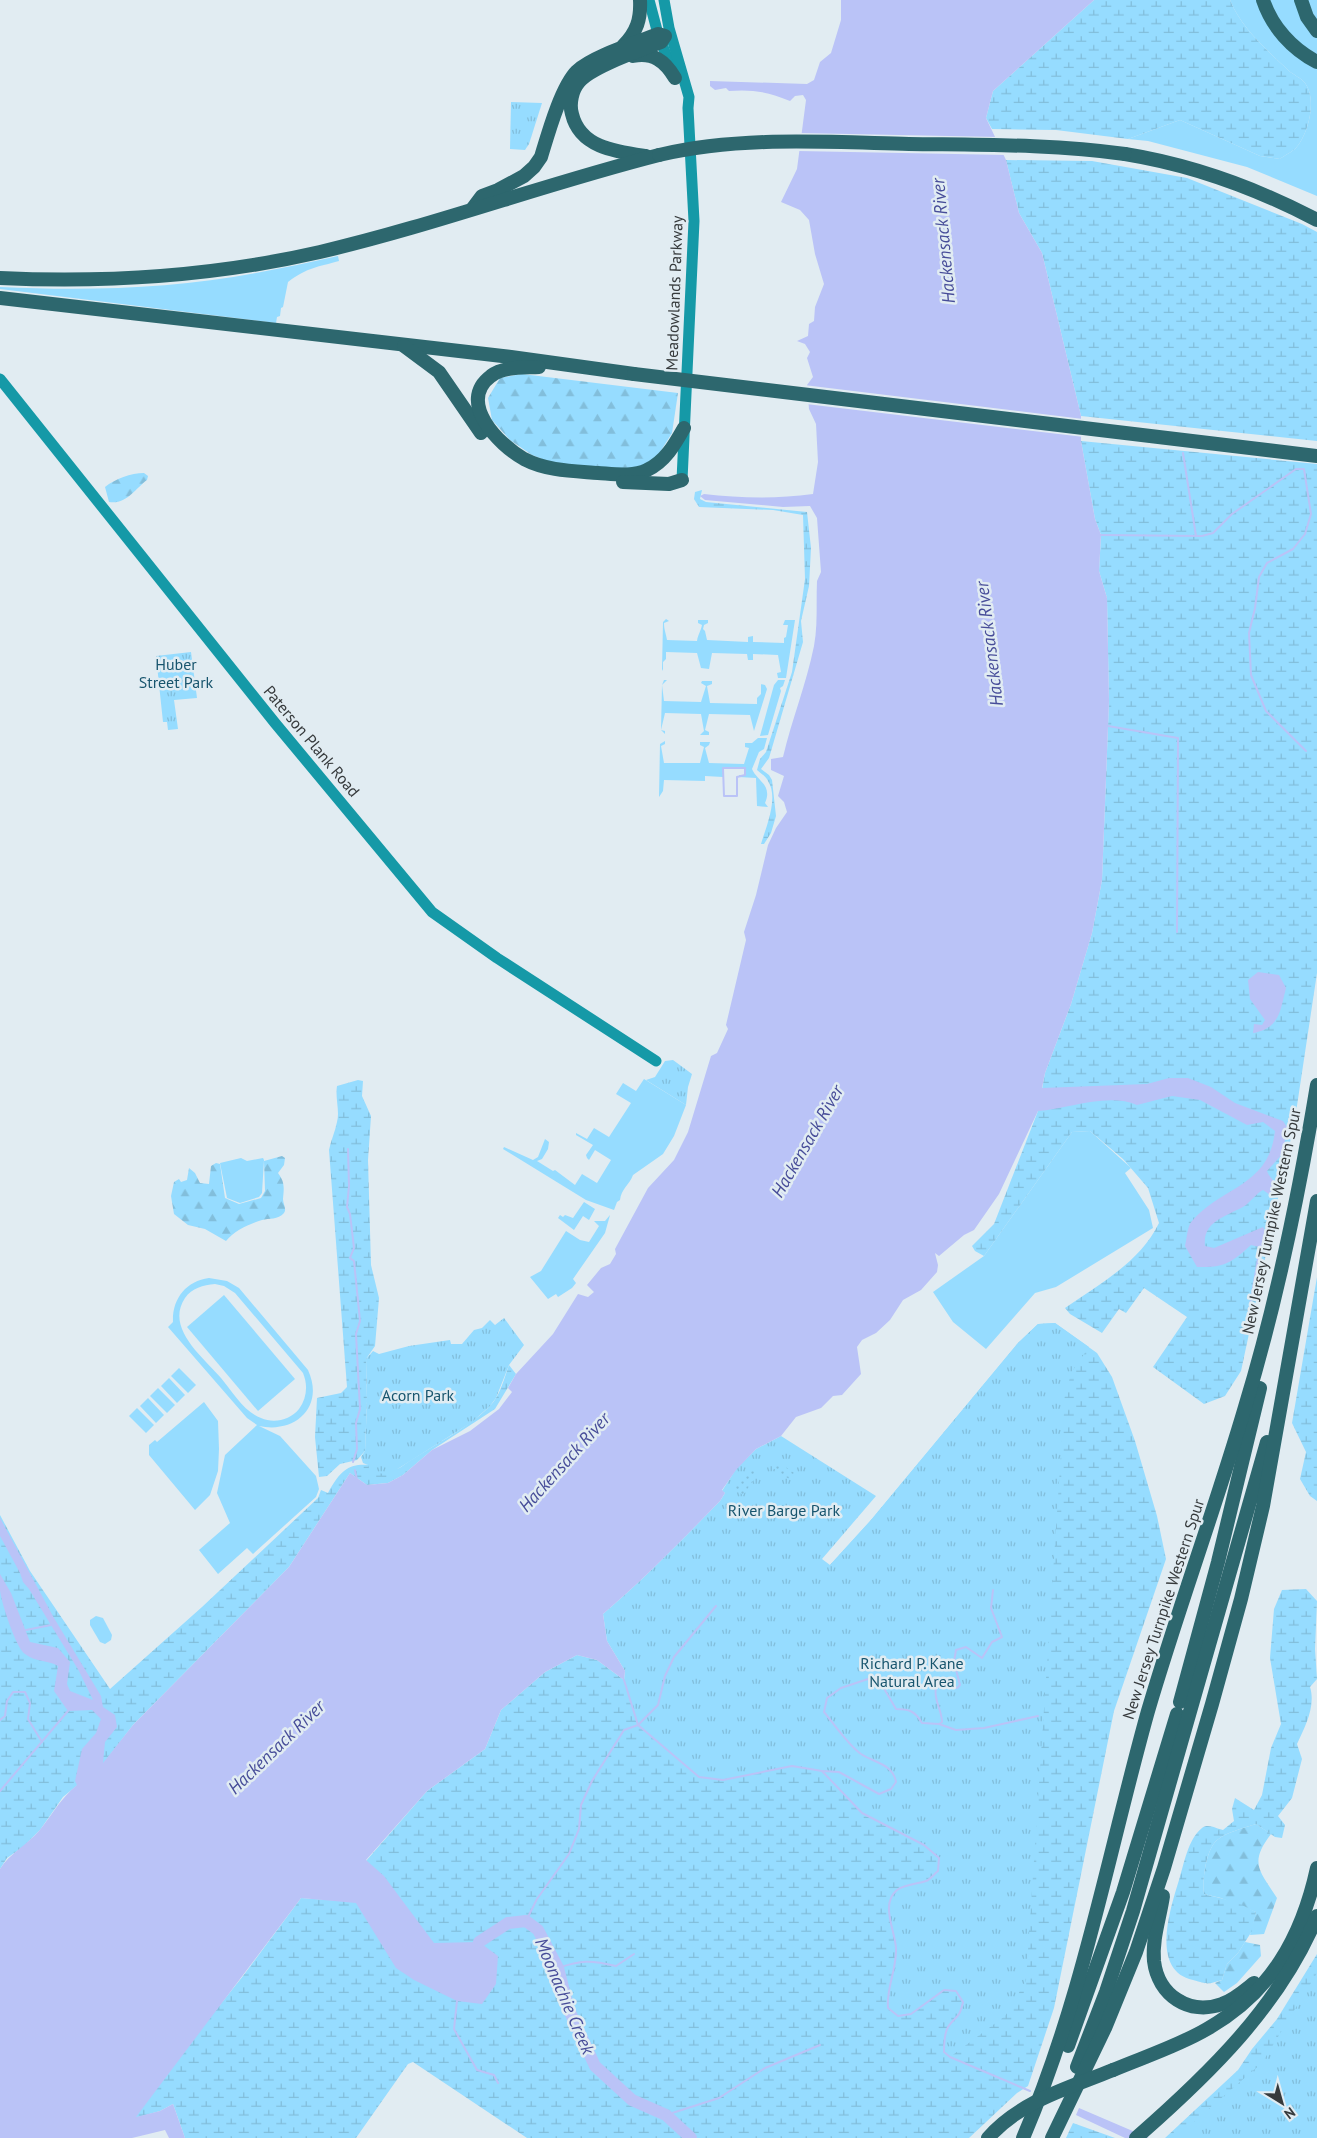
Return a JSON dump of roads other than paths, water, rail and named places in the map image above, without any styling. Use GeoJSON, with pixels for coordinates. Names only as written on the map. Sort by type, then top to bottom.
{"type":"FeatureCollection","features":[{"type":"Feature","properties":{"kind":"highway"},"geometry":{"type":"LineString","coordinates":[[640,0],[640,18],[635,32],[620,55],[579,82],[572,94],[570,109],[573,121],[579,132],[588,140],[599,146],[626,153],[655,156]]}},
{"type":"Feature","properties":{"kind":"highway"},"geometry":{"type":"LineString","coordinates":[[1263,0],[1272,20],[1288,41],[1317,62]]}},
{"type":"Feature","properties":{"kind":"highway"},"geometry":{"type":"LineString","coordinates":[[1301,0],[1307,16],[1317,31]]}},
{"type":"Feature","properties":{"kind":"highway"},"geometry":{"type":"LineString","coordinates":[[473,208],[482,196],[512,183],[534,167],[541,157],[568,82],[583,67],[620,55],[661,37]]}},
{"type":"Feature","properties":{"kind":"highway"},"geometry":{"type":"LineString","coordinates":[[620,55],[653,56],[665,63],[679,80]]}},
{"type":"Feature","properties":{"kind":"highway"},"geometry":{"type":"LineString","coordinates":[[0,278],[117,279],[184,274],[243,266],[344,246],[655,156],[706,146],[766,142],[1043,147],[1125,154],[1180,165],[1220,177],[1275,199],[1317,220]]}},
{"type":"Feature","properties":{"kind":"highway"},"geometry":{"type":"LineString","coordinates":[[0,298],[401,344],[1317,456]]}},
{"type":"Feature","properties":{"kind":"highway"},"geometry":{"type":"LineString","coordinates":[[401,344],[440,372],[485,438],[506,457],[526,469],[555,478],[669,484],[682,480]]}},
{"type":"Feature","properties":{"kind":"highway"},"geometry":{"type":"LineString","coordinates":[[562,365],[509,370],[491,375],[485,382],[478,401],[482,420],[498,440],[512,451],[539,466],[570,471],[670,475],[682,480]]}},
{"type":"Feature","properties":{"kind":"highway"},"geometry":{"type":"LineString","coordinates":[[622,474],[646,471],[657,465],[674,445],[684,428]]}},
{"type":"Feature","properties":{"kind":"highway","name":"New Jersey Turnpike Western Spur"},"geometry":{"type":"LineString","coordinates":[[1023,2138],[1051,2068],[1068,2018],[1167,1645],[1230,1457],[1270,1318],[1300,1178],[1317,1085]]}},
{"type":"Feature","properties":{"kind":"highway"},"geometry":{"type":"LineString","coordinates":[[1052,2138],[1086,2069],[1128,1973],[1170,1848],[1247,1573],[1263,1506],[1317,1201]]}},
{"type":"Feature","properties":{"kind":"highway"},"geometry":{"type":"LineString","coordinates":[[1023,2138],[1053,2086],[1086,1997],[1123,1892],[1179,1708],[1209,1599],[1250,1434],[1269,1345],[1270,1318]]}},
{"type":"Feature","properties":{"kind":"highway"},"geometry":{"type":"LineString","coordinates":[[1045,2138],[1092,2031],[1120,1953],[1286,1374]]}},
{"type":"Feature","properties":{"kind":"highway"},"geometry":{"type":"LineString","coordinates":[[1170,1848],[1154,1955],[1159,1978],[1164,1988],[1172,1997],[1183,2004],[1194,2007],[1208,2007],[1224,2003],[1254,1983],[1290,1944]]}},
{"type":"Feature","properties":{"kind":"highway"},"geometry":{"type":"LineString","coordinates":[[988,2138],[1002,2124],[1029,2105],[1190,2037],[1230,2014],[1268,1980],[1290,1944],[1306,1910],[1317,1868]]}},
{"type":"Feature","properties":{"kind":"highway"},"geometry":{"type":"LineString","coordinates":[[1136,2138],[1210,2071],[1258,2014],[1292,1965],[1317,1916]]}},
{"type":"Feature","properties":{"kind":"street","name":"Meadowlands Parkway"},"geometry":{"type":"LineString","coordinates":[[649,0],[688,108],[694,221],[682,480]]}},
{"type":"Feature","properties":{"kind":"street"},"geometry":{"type":"LineString","coordinates":[[657,0],[661,37]]}},
{"type":"Feature","properties":{"kind":"street","name":"Meadowlands Parkway"},"geometry":{"type":"LineString","coordinates":[[664,0],[669,28],[684,74],[679,80]]}},
{"type":"Feature","properties":{"kind":"street","name":"Paterson Plank Road"},"geometry":{"type":"LineString","coordinates":[[0,379],[271,719],[432,912],[497,958],[656,1061]]}},
{"type":"Feature","properties":{"kind":"water","name":"Hackensack River"},"geometry":{"type":"Polygon","coordinates":[[[841,0],[1094,0],[993,91],[986,118],[1006,160],[1019,213],[1042,253],[1081,416],[1081,441],[1095,519],[1101,535],[1099,571],[1107,598],[1109,701],[1102,880],[1092,933],[1071,1004],[1045,1073],[1042,1088],[1147,1084],[1169,1078],[1188,1078],[1211,1087],[1235,1103],[1283,1121],[1287,1127],[1283,1153],[1267,1171],[1278,1188],[1274,1194],[1270,1195],[1263,1190],[1246,1205],[1218,1220],[1208,1230],[1205,1237],[1205,1246],[1214,1248],[1263,1227],[1266,1232],[1242,1346],[1259,1247],[1251,1245],[1232,1260],[1221,1265],[1197,1267],[1185,1246],[1190,1223],[1204,1209],[1254,1175],[1264,1164],[1271,1150],[1275,1131],[1263,1122],[1247,1125],[1200,1100],[1172,1096],[1137,1105],[1126,1101],[1113,1100],[1088,1102],[1038,1111],[999,1194],[974,1230],[964,1235],[939,1256],[935,1253],[938,1265],[937,1272],[921,1290],[903,1300],[890,1320],[876,1333],[862,1340],[857,1347],[861,1374],[842,1395],[833,1396],[821,1408],[796,1417],[781,1436],[756,1449],[736,1470],[722,1490],[725,1493],[720,1501],[677,1545],[603,1614],[607,1641],[625,1671],[624,1680],[597,1660],[577,1655],[545,1672],[501,1710],[485,1749],[427,1791],[366,1860],[384,1876],[434,1943],[479,1942],[498,1956],[496,1984],[482,2004],[457,2001],[414,1980],[396,1968],[356,1903],[301,1898],[136,2117],[160,2111],[173,2104],[185,2138],[169,2138],[165,2130],[132,2138],[0,2138],[0,1869],[9,1858],[39,1831],[61,1802],[77,1785],[75,1781],[82,1749],[96,1733],[101,1719],[92,1710],[68,1711],[54,1691],[58,1666],[29,1657],[21,1650],[17,1643],[3,1604],[0,1590],[0,1574],[11,1593],[30,1642],[58,1648],[70,1662],[67,1684],[70,1691],[93,1700],[79,1671],[23,1582],[0,1536],[0,1518],[54,1618],[101,1696],[103,1707],[115,1715],[117,1727],[105,1742],[103,1763],[133,1725],[289,1567],[350,1473],[367,1485],[388,1483],[403,1475],[432,1450],[470,1431],[499,1409],[512,1392],[508,1388],[516,1374],[553,1334],[578,1294],[588,1297],[594,1292],[587,1285],[601,1268],[610,1264],[616,1254],[615,1249],[648,1188],[674,1160],[688,1132],[711,1056],[717,1053],[728,1029],[726,1025],[746,940],[744,932],[756,895],[768,845],[776,828],[787,812],[784,802],[778,796],[784,776],[771,770],[771,759],[783,757],[807,674],[814,646],[817,581],[821,572],[817,518],[810,506],[783,507],[705,500],[700,496],[704,494],[772,497],[813,494],[818,462],[816,424],[809,409],[807,385],[813,377],[807,358],[810,352],[805,344],[797,341],[808,336],[809,324],[814,321],[815,307],[824,284],[815,254],[809,220],[800,210],[781,202],[797,169],[806,100],[803,95],[795,96],[790,101],[760,92],[745,90],[729,91],[726,88],[715,90],[710,86],[710,81],[807,84],[814,80],[820,62],[831,53],[841,20],[841,0]]]}},
{"type":"Feature","properties":{"kind":"water"},"geometry":{"type":"Polygon","coordinates":[[[1258,972],[1279,975],[1286,988],[1280,1011],[1274,1023],[1262,1031],[1253,1033],[1254,1024],[1262,1025],[1265,1020],[1250,999],[1248,980],[1258,972]]]}},
{"type":"Feature","properties":{"kind":"water"},"geometry":{"type":"Polygon","coordinates":[[[1079,2108],[1149,2138],[1125,2138],[1076,2115],[1079,2108]]]}},
{"type":"Feature","properties":{"kind":"waterway"},"geometry":{"type":"LineString","coordinates":[[1183,453],[1196,536]]}},
{"type":"Feature","properties":{"kind":"waterway"},"geometry":{"type":"LineString","coordinates":[[1100,535],[1202,536],[1213,533],[1232,514],[1296,469],[1304,469],[1311,514],[1305,534],[1293,549],[1267,563],[1259,577],[1255,608],[1249,633],[1251,675],[1266,711],[1306,751]]}},
{"type":"Feature","properties":{"kind":"waterway"},"geometry":{"type":"LineString","coordinates":[[1108,726],[1178,738],[1177,932]]}},
{"type":"Feature","properties":{"kind":"waterway"},"geometry":{"type":"LineString","coordinates":[[723,768],[745,768],[745,775],[737,777],[737,796],[724,796],[723,768]]}},
{"type":"Feature","properties":{"kind":"waterway"},"geometry":{"type":"LineString","coordinates":[[348,1149],[349,1186],[347,1207],[350,1214],[354,1248],[350,1258],[354,1261],[360,1321],[356,1334],[360,1409],[356,1423],[357,1449],[353,1462]]}},
{"type":"Feature","properties":{"kind":"waterway"},"geometry":{"type":"LineString","coordinates":[[355,1470],[357,1480]]}},
{"type":"Feature","properties":{"kind":"waterway"},"geometry":{"type":"LineString","coordinates":[[939,1724],[942,1722],[935,1692],[936,1688],[940,1686],[957,1688],[960,1685],[954,1662],[956,1650],[966,1647],[982,1658],[992,1642],[1002,1637],[991,1608],[993,1590]]}},
{"type":"Feature","properties":{"kind":"waterway"},"geometry":{"type":"LineString","coordinates":[[526,1921],[537,1899],[569,1854],[579,1829],[581,1805],[592,1781],[624,1730],[638,1725],[658,1705],[665,1676],[674,1657],[716,1606]]}},
{"type":"Feature","properties":{"kind":"waterway"},"geometry":{"type":"LineString","coordinates":[[26,1630],[51,1625]]}},
{"type":"Feature","properties":{"kind":"waterway"},"geometry":{"type":"LineString","coordinates":[[822,1771],[839,1772],[879,1794],[891,1789],[896,1782],[891,1771],[861,1754],[852,1746],[824,1712],[827,1698],[841,1688],[868,1679],[882,1685],[896,1709],[911,1712],[922,1723],[939,1724],[956,1730],[984,1728],[1038,1716]]}},
{"type":"Feature","properties":{"kind":"waterway"},"geometry":{"type":"LineString","coordinates":[[624,1680],[638,1725],[699,1777],[723,1780],[792,1766],[822,1771],[862,1813],[924,1845],[939,1858],[938,1871],[931,1878],[900,1888],[892,1896],[889,1910],[896,1956],[888,2008],[898,2016],[911,2014],[944,1990],[956,1991],[963,2002],[962,2008],[947,2030],[944,2039],[944,2052],[950,2057],[1030,2091]]}},
{"type":"Feature","properties":{"kind":"waterway"},"geometry":{"type":"LineString","coordinates":[[0,1720],[5,1716],[7,1701],[13,1692],[25,1692],[30,1703],[28,1719],[42,1742]]}},
{"type":"Feature","properties":{"kind":"waterway"},"geometry":{"type":"LineString","coordinates":[[0,1791],[68,1711]]}},
{"type":"Feature","properties":{"kind":"waterway","name":"Moonachie Creek"},"geometry":{"type":"LineString","coordinates":[[479,1942],[508,1923],[526,1921],[538,1930],[558,1968],[569,2010],[595,2066],[632,2100],[666,2115],[691,2138]]}},
{"type":"Feature","properties":{"kind":"waterway"},"geometry":{"type":"LineString","coordinates":[[558,1968],[573,1963],[586,1962],[616,1966],[634,1954]]}},
{"type":"Feature","properties":{"kind":"waterway"},"geometry":{"type":"LineString","coordinates":[[457,2001],[454,2029],[477,2070],[494,2075],[498,2083]]}},
{"type":"Feature","properties":{"kind":"waterway"},"geometry":{"type":"LineString","coordinates":[[666,2115],[719,2098],[765,2068],[820,2045]]}},
{"type":"Feature","properties":{"kind":"park label","name":"Huber Street Park"},"geometry":{"type":"Point","coordinates":[176,673]}},
{"type":"Feature","properties":{"kind":"park label","name":"Acorn Park"},"geometry":{"type":"Point","coordinates":[418,1395]}},
{"type":"Feature","properties":{"kind":"park label","name":"River Barge Park"},"geometry":{"type":"Point","coordinates":[784,1510]}},
{"type":"Feature","properties":{"kind":"park label","name":"Richard P. Kane Natural Area"},"geometry":{"type":"Point","coordinates":[912,1672]}}]}
